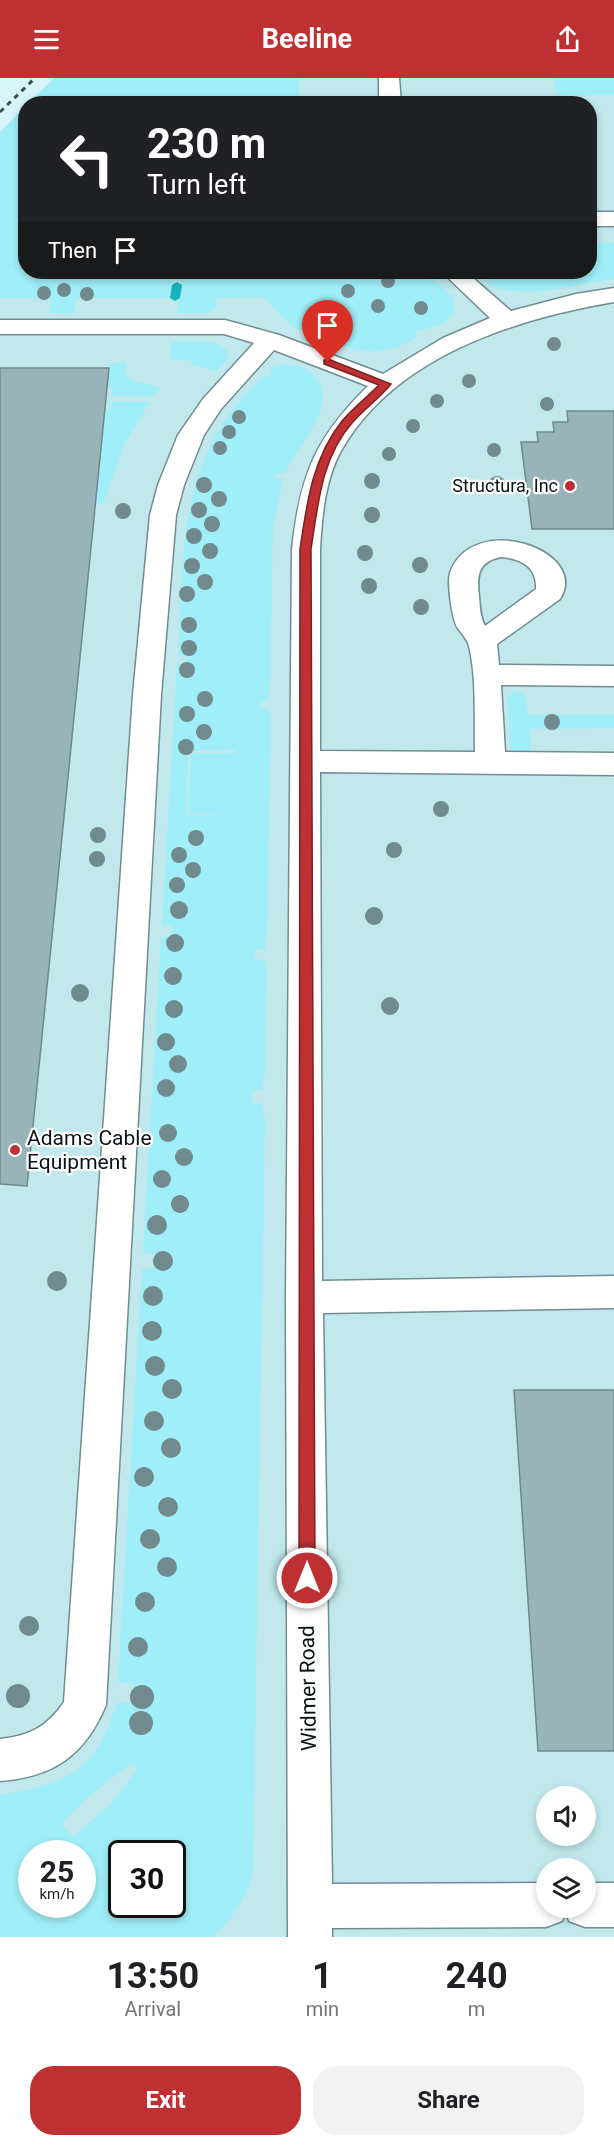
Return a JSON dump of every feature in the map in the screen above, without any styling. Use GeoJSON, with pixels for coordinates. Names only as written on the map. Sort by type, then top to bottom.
{"type":"FeatureCollection","features":[{"type":"Feature","properties":{"kind":"street"},"geometry":{"type":"LineString","coordinates":[[389,79],[390,96]]}},
{"type":"Feature","properties":{"kind":"street"},"geometry":{"type":"LineString","coordinates":[[597,219],[614,219]]}},
{"type":"Feature","properties":{"kind":"street"},"geometry":{"type":"LineString","coordinates":[[461,279],[505,319]]}},
{"type":"Feature","properties":{"kind":"street","name":"Widmer Road"},"geometry":{"type":"LineString","coordinates":[[310,1922],[304,1297],[306,549],[310,511],[316,482],[329,451],[346,423],[386,384],[434,353],[505,319],[546,307],[614,295]]}},
{"type":"Feature","properties":{"kind":"street"},"geometry":{"type":"LineString","coordinates":[[0,327],[225,327],[270,340],[386,384]]}},
{"type":"Feature","properties":{"kind":"street"},"geometry":{"type":"LineString","coordinates":[[0,1760],[21,1759],[57,1742],[71,1731],[85,1705],[147,695],[163,515],[171,485],[191,435],[212,405],[270,340]]}},
{"type":"Feature","properties":{"kind":"street"},"geometry":{"type":"LineString","coordinates":[[483,640],[491,764]]}},
{"type":"Feature","properties":{"kind":"street"},"geometry":{"type":"LineString","coordinates":[[486,675],[614,676]]}},
{"type":"Feature","properties":{"kind":"street"},"geometry":{"type":"LineString","coordinates":[[306,761],[614,764]]}},
{"type":"Feature","properties":{"kind":"street"},"geometry":{"type":"LineString","coordinates":[[304,1297],[614,1292]]}},
{"type":"Feature","properties":{"kind":"street"},"geometry":{"type":"LineString","coordinates":[[596,1905],[614,1905]]}},
{"type":"Feature","properties":{"kind":"street"},"geometry":{"type":"LineString","coordinates":[[310,1922],[536,1906]]}},
{"type":"Feature","properties":{"kind":"shaded area"},"geometry":{"type":"Polygon","coordinates":[[[54,78],[299,78],[299,96],[35,96],[54,78]]]}},
{"type":"Feature","properties":{"kind":"shaded area"},"geometry":{"type":"Polygon","coordinates":[[[87,78],[614,78],[614,1937],[0,1937],[0,161],[18,238],[18,279],[597,279],[597,96],[68,96],[87,78]]]}},
{"type":"Feature","properties":{"kind":"shaded area"},"geometry":{"type":"Polygon","coordinates":[[[553,78],[614,78],[614,95],[557,95],[553,78]]]}},
{"type":"Feature","properties":{"kind":"shaded area"},"geometry":{"type":"Polygon","coordinates":[[[18,113],[18,279],[434,279],[454,299],[454,313],[443,324],[415,332],[417,337],[405,344],[382,351],[371,351],[348,348],[324,339],[327,335],[319,332],[315,335],[293,327],[263,297],[214,298],[217,306],[209,313],[178,313],[179,285],[182,283],[179,280],[172,281],[172,298],[77,298],[74,314],[50,313],[50,298],[0,298],[0,132],[18,113]]]}},
{"type":"Feature","properties":{"kind":"shaded area"},"geometry":{"type":"Polygon","coordinates":[[[597,243],[614,243],[614,279],[553,290],[522,292],[507,290],[483,279],[597,279],[597,243]]]}},
{"type":"Feature","properties":{"kind":"shaded area"},"geometry":{"type":"Polygon","coordinates":[[[176,341],[214,342],[227,350],[229,357],[217,371],[190,364],[193,361],[170,359],[171,344],[176,341]]]}},
{"type":"Feature","properties":{"kind":"shaded area"},"geometry":{"type":"Polygon","coordinates":[[[110,363],[127,363],[125,373],[134,381],[161,387],[153,397],[111,396],[112,387],[107,387],[110,363]]]}},
{"type":"Feature","properties":{"kind":"shaded area"},"geometry":{"type":"Polygon","coordinates":[[[282,365],[307,369],[318,380],[322,391],[322,403],[314,425],[288,468],[284,474],[278,473],[275,478],[282,479],[282,486],[273,527],[270,689],[268,701],[260,702],[260,709],[268,709],[271,715],[267,934],[265,949],[255,949],[254,959],[265,960],[267,968],[265,1074],[262,1090],[252,1090],[252,1103],[262,1103],[265,1120],[253,1869],[251,1879],[238,1907],[211,1937],[0,1937],[0,1795],[44,1785],[76,1771],[99,1745],[117,1703],[131,1703],[132,1683],[118,1683],[142,1269],[153,1268],[155,1254],[143,1253],[161,937],[171,937],[173,926],[162,925],[177,664],[186,664],[186,656],[178,656],[185,537],[197,479],[208,451],[222,425],[236,406],[263,376],[268,377],[273,372],[268,370],[282,365]],[[236,750],[188,751],[186,815],[236,815],[188,813],[191,753],[236,753],[236,750]],[[131,1763],[88,1797],[61,1824],[73,1837],[113,1802],[138,1768],[131,1763]]]}},
{"type":"Feature","properties":{"kind":"shaded area"},"geometry":{"type":"Polygon","coordinates":[[[110,401],[150,402],[125,443],[103,504],[96,504],[105,411],[109,411],[110,401]]]}},
{"type":"Feature","properties":{"kind":"shaded area"},"geometry":{"type":"Polygon","coordinates":[[[515,691],[525,694],[528,715],[614,715],[614,728],[530,729],[531,750],[526,753],[516,752],[511,748],[507,697],[515,691]]]}},
{"type":"Feature","properties":{"kind":"building","name":"Adams Cable Equipment"},"geometry":{"type":"Polygon","coordinates":[[[0,368],[109,368],[27,1186],[0,1184],[0,368]]]}},
{"type":"Feature","properties":{"kind":"building","name":"Structura, Inc"},"geometry":{"type":"Polygon","coordinates":[[[567,411],[614,411],[614,529],[532,529],[521,442],[538,442],[537,432],[554,432],[553,422],[568,422],[567,411]]]}},
{"type":"Feature","properties":{"kind":"building"},"geometry":{"type":"Polygon","coordinates":[[[514,1390],[614,1390],[614,1751],[538,1751],[514,1390]]]}},
{"type":"Feature","properties":{"kind":"waterway"},"geometry":{"type":"LineString","coordinates":[[175,298],[177,285]]}},
{"type":"Feature","properties":{"kind":"railway"},"geometry":{"type":"LineString","coordinates":[[0,112],[35,78]]}},
{"type":"Feature","properties":{"kind":"place","name":"Structura, Inc"},"geometry":{"type":"Point","coordinates":[570,486]}},
{"type":"Feature","properties":{"kind":"place","name":"Adams Cable Equipment"},"geometry":{"type":"Point","coordinates":[15,1150]}},
{"type":"Feature","properties":{"kind":"route"},"geometry":{"type":"LineString","coordinates":[[307,1578],[304,1297],[306,549],[316,482],[329,451],[346,423],[386,384],[328,362]]}}]}
